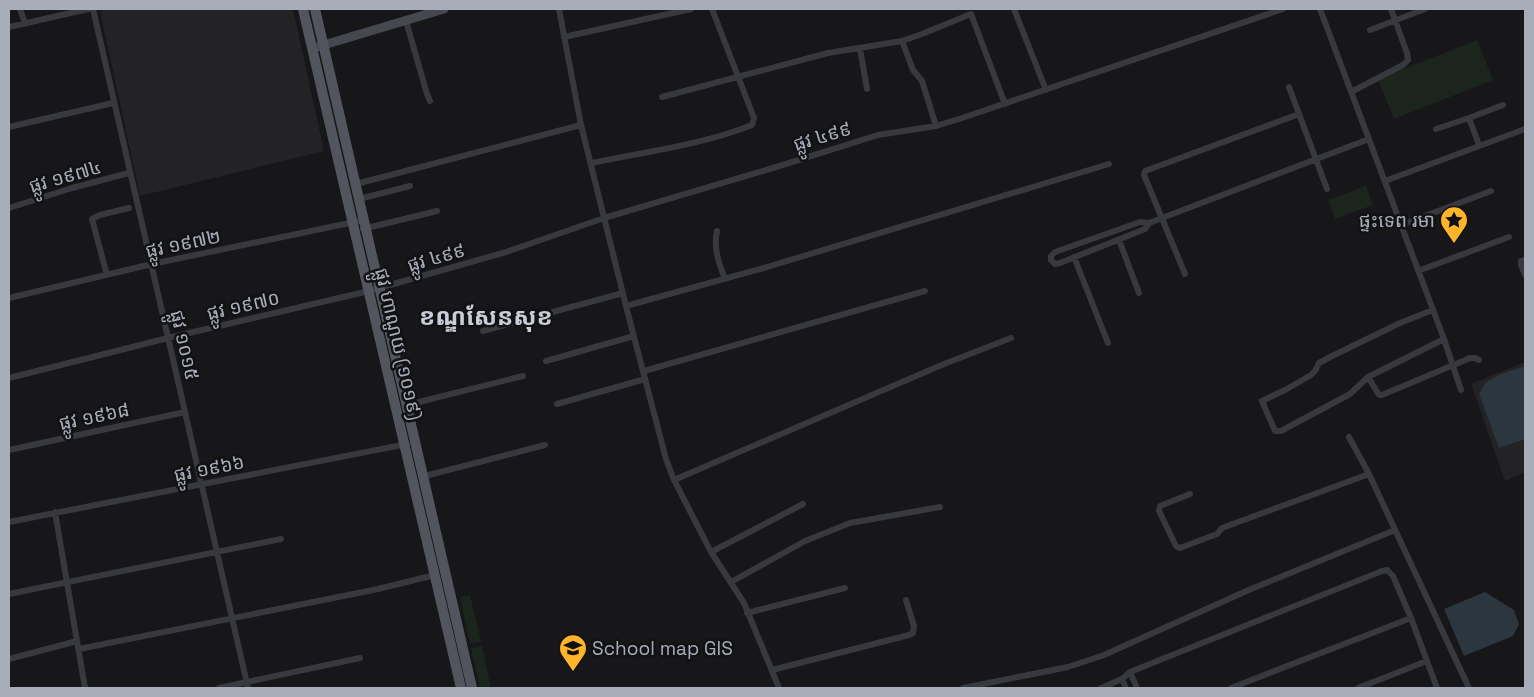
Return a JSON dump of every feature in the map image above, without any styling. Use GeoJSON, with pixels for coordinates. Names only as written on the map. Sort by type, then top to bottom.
{"type":"FeatureCollection","features":[{"type":"Feature","properties":{"kind":"main road","name":"ផ្លូវ ហាណូយ (១០១៩)"},"geometry":{"type":"LineString","coordinates":[[303,9],[369,291],[410,443],[472,688]]}},
{"type":"Feature","properties":{"kind":"main road","name":"ផ្លូវ ហាណូយ (១០១៩)"},"geometry":{"type":"LineString","coordinates":[[314,9],[407,405],[410,443]]}},
{"type":"Feature","properties":{"kind":"main road","name":"ផ្លូវ ហាណូយ (១០១៩)"},"geometry":{"type":"LineString","coordinates":[[418,478],[435,575],[461,688]]}},
{"type":"Feature","properties":{"kind":"street"},"geometry":{"type":"LineString","coordinates":[[20,9],[25,23]]}},
{"type":"Feature","properties":{"kind":"street"},"geometry":{"type":"LineString","coordinates":[[9,27],[88,9]]}},
{"type":"Feature","properties":{"kind":"street","name":"ផ្លូវ ១០១៥"},"geometry":{"type":"LineString","coordinates":[[93,9],[247,685]]}},
{"type":"Feature","properties":{"kind":"street"},"geometry":{"type":"LineString","coordinates":[[312,48],[444,9]]}},
{"type":"Feature","properties":{"kind":"street"},"geometry":{"type":"LineString","coordinates":[[559,9],[581,125],[666,459],[674,480],[711,552],[744,603],[779,688]]}},
{"type":"Feature","properties":{"kind":"street"},"geometry":{"type":"LineString","coordinates":[[564,37],[691,9]]}},
{"type":"Feature","properties":{"kind":"street"},"geometry":{"type":"LineString","coordinates":[[592,163],[678,146],[740,130],[752,125],[754,118],[712,9]]}},
{"type":"Feature","properties":{"kind":"street"},"geometry":{"type":"LineString","coordinates":[[1014,9],[1046,90]]}},
{"type":"Feature","properties":{"kind":"street","name":"ផ្លូវ ៤៩៩"},"geometry":{"type":"LineString","coordinates":[[369,291],[506,252],[604,218],[774,168],[878,134],[936,126],[1284,9]]}},
{"type":"Feature","properties":{"kind":"street"},"geometry":{"type":"LineString","coordinates":[[1320,9],[1444,338],[1461,390]]}},
{"type":"Feature","properties":{"kind":"street"},"geometry":{"type":"LineString","coordinates":[[1351,92],[1403,65],[1408,60],[1390,9]]}},
{"type":"Feature","properties":{"kind":"street"},"geometry":{"type":"LineString","coordinates":[[1370,30],[1425,9]]}},
{"type":"Feature","properties":{"kind":"street"},"geometry":{"type":"LineString","coordinates":[[662,96],[828,53],[902,41],[922,34],[971,11],[1005,104]]}},
{"type":"Feature","properties":{"kind":"street"},"geometry":{"type":"LineString","coordinates":[[406,21],[426,94],[430,101]]}},
{"type":"Feature","properties":{"kind":"street"},"geometry":{"type":"LineString","coordinates":[[902,41],[912,70],[922,81],[936,126]]}},
{"type":"Feature","properties":{"kind":"street"},"geometry":{"type":"LineString","coordinates":[[860,48],[868,89]]}},
{"type":"Feature","properties":{"kind":"street"},"geometry":{"type":"LineString","coordinates":[[1289,87],[1327,189]]}},
{"type":"Feature","properties":{"kind":"street"},"geometry":{"type":"LineString","coordinates":[[9,127],[113,103]]}},
{"type":"Feature","properties":{"kind":"street"},"geometry":{"type":"LineString","coordinates":[[1436,129],[1503,105]]}},
{"type":"Feature","properties":{"kind":"street"},"geometry":{"type":"LineString","coordinates":[[1185,274],[1144,175],[1145,171],[1299,114]]}},
{"type":"Feature","properties":{"kind":"street"},"geometry":{"type":"LineString","coordinates":[[1469,118],[1479,145]]}},
{"type":"Feature","properties":{"kind":"street"},"geometry":{"type":"LineString","coordinates":[[356,184],[581,125]]}},
{"type":"Feature","properties":{"kind":"street"},"geometry":{"type":"LineString","coordinates":[[1385,181],[1525,128]]}},
{"type":"Feature","properties":{"kind":"street"},"geometry":{"type":"LineString","coordinates":[[1150,223],[1145,230],[1074,257],[1054,264],[1051,260],[1051,256],[1055,252],[1140,222],[1150,223],[1369,139]]}},
{"type":"Feature","properties":{"kind":"street"},"geometry":{"type":"LineString","coordinates":[[626,306],[725,279],[1109,164]]}},
{"type":"Feature","properties":{"kind":"street","name":"ផ្លូវ ១៩៧៤"},"geometry":{"type":"LineString","coordinates":[[9,208],[72,188],[129,173]]}},
{"type":"Feature","properties":{"kind":"street"},"geometry":{"type":"LineString","coordinates":[[359,199],[410,186]]}},
{"type":"Feature","properties":{"kind":"street"},"geometry":{"type":"LineString","coordinates":[[1401,225],[1491,191]]}},
{"type":"Feature","properties":{"kind":"street"},"geometry":{"type":"LineString","coordinates":[[107,275],[92,219],[100,215],[129,208]]}},
{"type":"Feature","properties":{"kind":"street","name":"ផ្លូវ ១៩៧២"},"geometry":{"type":"LineString","coordinates":[[9,298],[152,264],[437,212]]}},
{"type":"Feature","properties":{"kind":"street"},"geometry":{"type":"LineString","coordinates":[[717,231],[716,246],[725,279]]}},
{"type":"Feature","properties":{"kind":"street"},"geometry":{"type":"LineString","coordinates":[[1418,270],[1509,236]]}},
{"type":"Feature","properties":{"kind":"street"},"geometry":{"type":"LineString","coordinates":[[1119,240],[1139,293]]}},
{"type":"Feature","properties":{"kind":"street"},"geometry":{"type":"LineString","coordinates":[[1074,257],[1108,343]]}},
{"type":"Feature","properties":{"kind":"street"},"geometry":{"type":"LineString","coordinates":[[1525,260],[1521,261],[1525,275]]}},
{"type":"Feature","properties":{"kind":"street","name":"ផ្លូវ ១៩៧០"},"geometry":{"type":"LineString","coordinates":[[9,378],[168,338],[369,291]]}},
{"type":"Feature","properties":{"kind":"street"},"geometry":{"type":"LineString","coordinates":[[644,371],[925,291]]}},
{"type":"Feature","properties":{"kind":"street"},"geometry":{"type":"LineString","coordinates":[[483,331],[623,293]]}},
{"type":"Feature","properties":{"kind":"street"},"geometry":{"type":"LineString","coordinates":[[1433,310],[1400,323],[1330,357],[1319,363],[1311,374],[1262,401],[1275,431],[1281,431],[1350,394],[1368,377],[1444,338]]}},
{"type":"Feature","properties":{"kind":"street"},"geometry":{"type":"LineString","coordinates":[[546,361],[634,336]]}},
{"type":"Feature","properties":{"kind":"street"},"geometry":{"type":"LineString","coordinates":[[674,480],[944,364],[1011,338]]}},
{"type":"Feature","properties":{"kind":"street"},"geometry":{"type":"LineString","coordinates":[[1368,377],[1379,395],[1382,395],[1470,358],[1479,360]]}},
{"type":"Feature","properties":{"kind":"street"},"geometry":{"type":"LineString","coordinates":[[407,405],[523,376]]}},
{"type":"Feature","properties":{"kind":"street"},"geometry":{"type":"LineString","coordinates":[[557,404],[646,379]]}},
{"type":"Feature","properties":{"kind":"street","name":"ផ្លូវ ១៩៦៨"},"geometry":{"type":"LineString","coordinates":[[9,450],[185,412]]}},
{"type":"Feature","properties":{"kind":"street"},"geometry":{"type":"LineString","coordinates":[[1349,437],[1369,474],[1470,688]]}},
{"type":"Feature","properties":{"kind":"street","name":"ផ្លូវ ១៩៦៦"},"geometry":{"type":"LineString","coordinates":[[9,522],[410,443]]}},
{"type":"Feature","properties":{"kind":"street"},"geometry":{"type":"LineString","coordinates":[[418,478],[545,445]]}},
{"type":"Feature","properties":{"kind":"street"},"geometry":{"type":"LineString","coordinates":[[1190,494],[1160,506],[1159,511],[1176,546],[1180,548],[1217,534],[1222,528],[1369,474]]}},
{"type":"Feature","properties":{"kind":"street"},"geometry":{"type":"LineString","coordinates":[[711,552],[802,504]]}},
{"type":"Feature","properties":{"kind":"street"},"geometry":{"type":"LineString","coordinates":[[730,582],[806,541],[850,523],[940,507]]}},
{"type":"Feature","properties":{"kind":"street"},"geometry":{"type":"LineString","coordinates":[[55,512],[85,688]]}},
{"type":"Feature","properties":{"kind":"street"},"geometry":{"type":"LineString","coordinates":[[963,688],[1068,667],[1104,655],[1251,588],[1395,530]]}},
{"type":"Feature","properties":{"kind":"street"},"geometry":{"type":"LineString","coordinates":[[9,594],[281,539]]}},
{"type":"Feature","properties":{"kind":"street"},"geometry":{"type":"LineString","coordinates":[[1101,688],[1122,679],[1130,672],[1387,570],[1393,576],[1411,618],[1437,688]]}},
{"type":"Feature","properties":{"kind":"street"},"geometry":{"type":"LineString","coordinates":[[79,649],[378,589],[435,575]]}},
{"type":"Feature","properties":{"kind":"street"},"geometry":{"type":"LineString","coordinates":[[747,613],[845,588]]}},
{"type":"Feature","properties":{"kind":"street"},"geometry":{"type":"LineString","coordinates":[[772,670],[913,633],[914,626],[906,600]]}},
{"type":"Feature","properties":{"kind":"street"},"geometry":{"type":"LineString","coordinates":[[1231,688],[1411,618]]}},
{"type":"Feature","properties":{"kind":"street"},"geometry":{"type":"LineString","coordinates":[[9,659],[78,641]]}},
{"type":"Feature","properties":{"kind":"street"},"geometry":{"type":"LineString","coordinates":[[219,688],[247,685],[360,658]]}},
{"type":"Feature","properties":{"kind":"street"},"geometry":{"type":"LineString","coordinates":[[1358,688],[1427,661]]}},
{"type":"Feature","properties":{"kind":"street"},"geometry":{"type":"LineString","coordinates":[[1130,672],[1137,688]]}},
{"type":"Feature","properties":{"kind":"street"},"geometry":{"type":"LineString","coordinates":[[1122,679],[1126,688]]}},
{"type":"Feature","properties":{"kind":"shaded area"},"geometry":{"type":"Polygon","coordinates":[[[108,9],[293,9],[324,151],[140,196],[100,11],[108,9]]]}},
{"type":"Feature","properties":{"kind":"shaded area"},"geometry":{"type":"Polygon","coordinates":[[[1477,40],[1493,80],[1394,119],[1378,79],[1477,40]]]}},
{"type":"Feature","properties":{"kind":"shaded area"},"geometry":{"type":"Polygon","coordinates":[[[1366,186],[1373,205],[1335,219],[1328,200],[1366,186]]]}},
{"type":"Feature","properties":{"kind":"shaded area"},"geometry":{"type":"Polygon","coordinates":[[[1525,362],[1525,472],[1505,481],[1471,384],[1525,362]]]}},
{"type":"Feature","properties":{"kind":"shaded area"},"geometry":{"type":"Polygon","coordinates":[[[1525,366],[1525,439],[1499,448],[1479,394],[1485,383],[1501,374],[1525,366]]]}},
{"type":"Feature","properties":{"kind":"shaded area"},"geometry":{"type":"Polygon","coordinates":[[[1485,592],[1514,610],[1519,624],[1513,636],[1464,656],[1444,609],[1485,592]]]}},
{"type":"Feature","properties":{"kind":"shaded area"},"geometry":{"type":"Polygon","coordinates":[[[470,595],[481,641],[470,644],[460,597],[470,595]]]}},
{"type":"Feature","properties":{"kind":"shaded area"},"geometry":{"type":"Polygon","coordinates":[[[482,646],[491,688],[480,688],[471,648],[482,646]]]}},
{"type":"Feature","properties":{"kind":"place","name":"ផ្ទះទេព រមា"},"geometry":{"type":"Point","coordinates":[1454,244]}},
{"type":"Feature","properties":{"kind":"place","name":"School map GIS"},"geometry":{"type":"Point","coordinates":[573,672]}},
{"type":"Feature","properties":{"kind":"district","name":"ខណ្ឌសែនសុខ"},"geometry":{"type":"Point","coordinates":[486,317]}}]}
